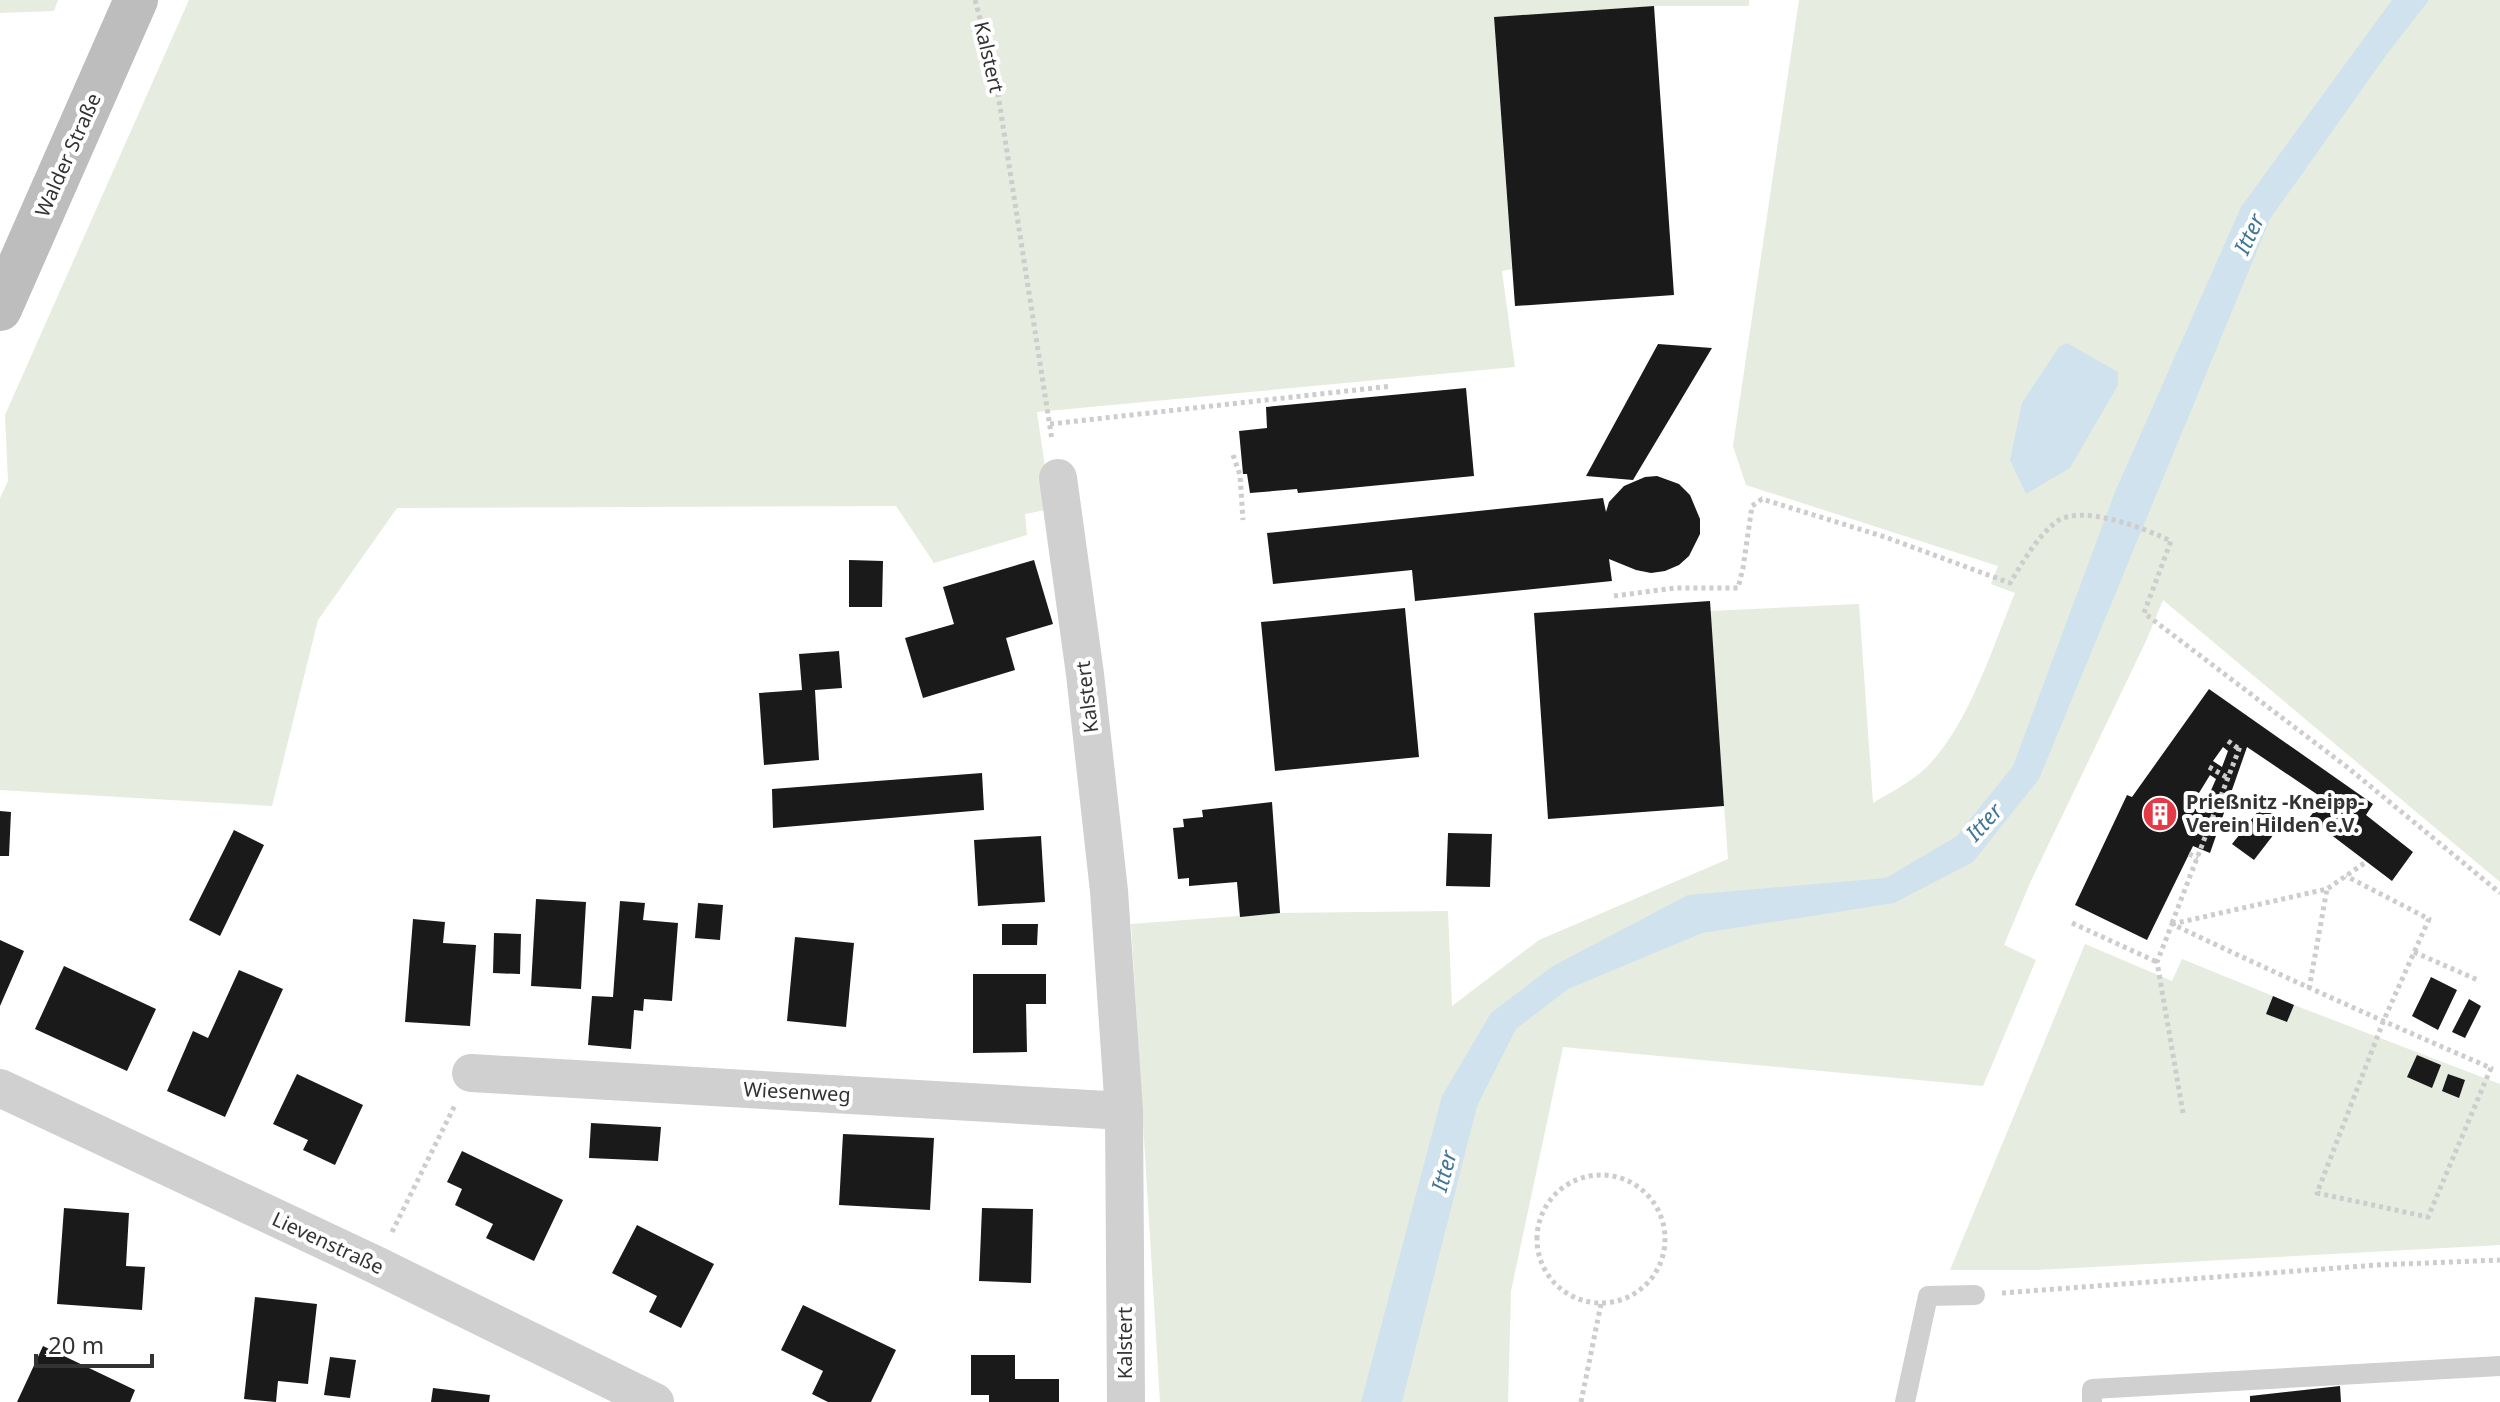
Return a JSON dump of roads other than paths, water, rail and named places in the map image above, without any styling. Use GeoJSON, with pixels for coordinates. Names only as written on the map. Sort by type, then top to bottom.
{"type":"FeatureCollection","features":[{"type":"Feature","properties":{"kind":"main road","name":"Walder Straße"},"geometry":{"type":"LineString","coordinates":[[0,309],[136,0]]}},
{"type":"Feature","properties":{"kind":"street","name":"Kalstert"},"geometry":{"type":"LineString","coordinates":[[1058,478],[1085,674],[1109,891],[1124,1111],[1126,1402]]}},
{"type":"Feature","properties":{"kind":"street","name":"Wiesenweg"},"geometry":{"type":"LineString","coordinates":[[471,1073],[1124,1111]]}},
{"type":"Feature","properties":{"kind":"street","name":"Lievenstraße"},"geometry":{"type":"LineString","coordinates":[[0,1088],[376,1265],[655,1402]]}},
{"type":"Feature","properties":{"kind":"lane"},"geometry":{"type":"LineString","coordinates":[[1905,1402],[1928,1296],[1975,1295]]}},
{"type":"Feature","properties":{"kind":"lane"},"geometry":{"type":"LineString","coordinates":[[2092,1402],[2092,1389],[2500,1366]]}},
{"type":"Feature","properties":{"kind":"water","name":"Itter"},"geometry":{"type":"Polygon","coordinates":[[[2392,0],[2429,0],[2270,219],[2039,779],[1973,862],[1894,903],[1702,933],[1568,989],[1516,1029],[1477,1106],[1402,1402],[1361,1402],[1442,1096],[1491,1013],[1553,966],[1688,895],[1886,878],[1957,836],[2013,766],[2115,492],[2241,207],[2392,0]]]}},
{"type":"Feature","properties":{"kind":"water"},"geometry":{"type":"Polygon","coordinates":[[[2067,343],[2118,372],[2118,385],[2070,468],[2026,494],[2010,460],[2022,403],[2059,347],[2067,343]]]}},
{"type":"Feature","properties":{"kind":"place","name":"Prießnitz -Kneipp- Verein Hilden e.V."},"geometry":{"type":"Point","coordinates":[2160,814]}}]}
